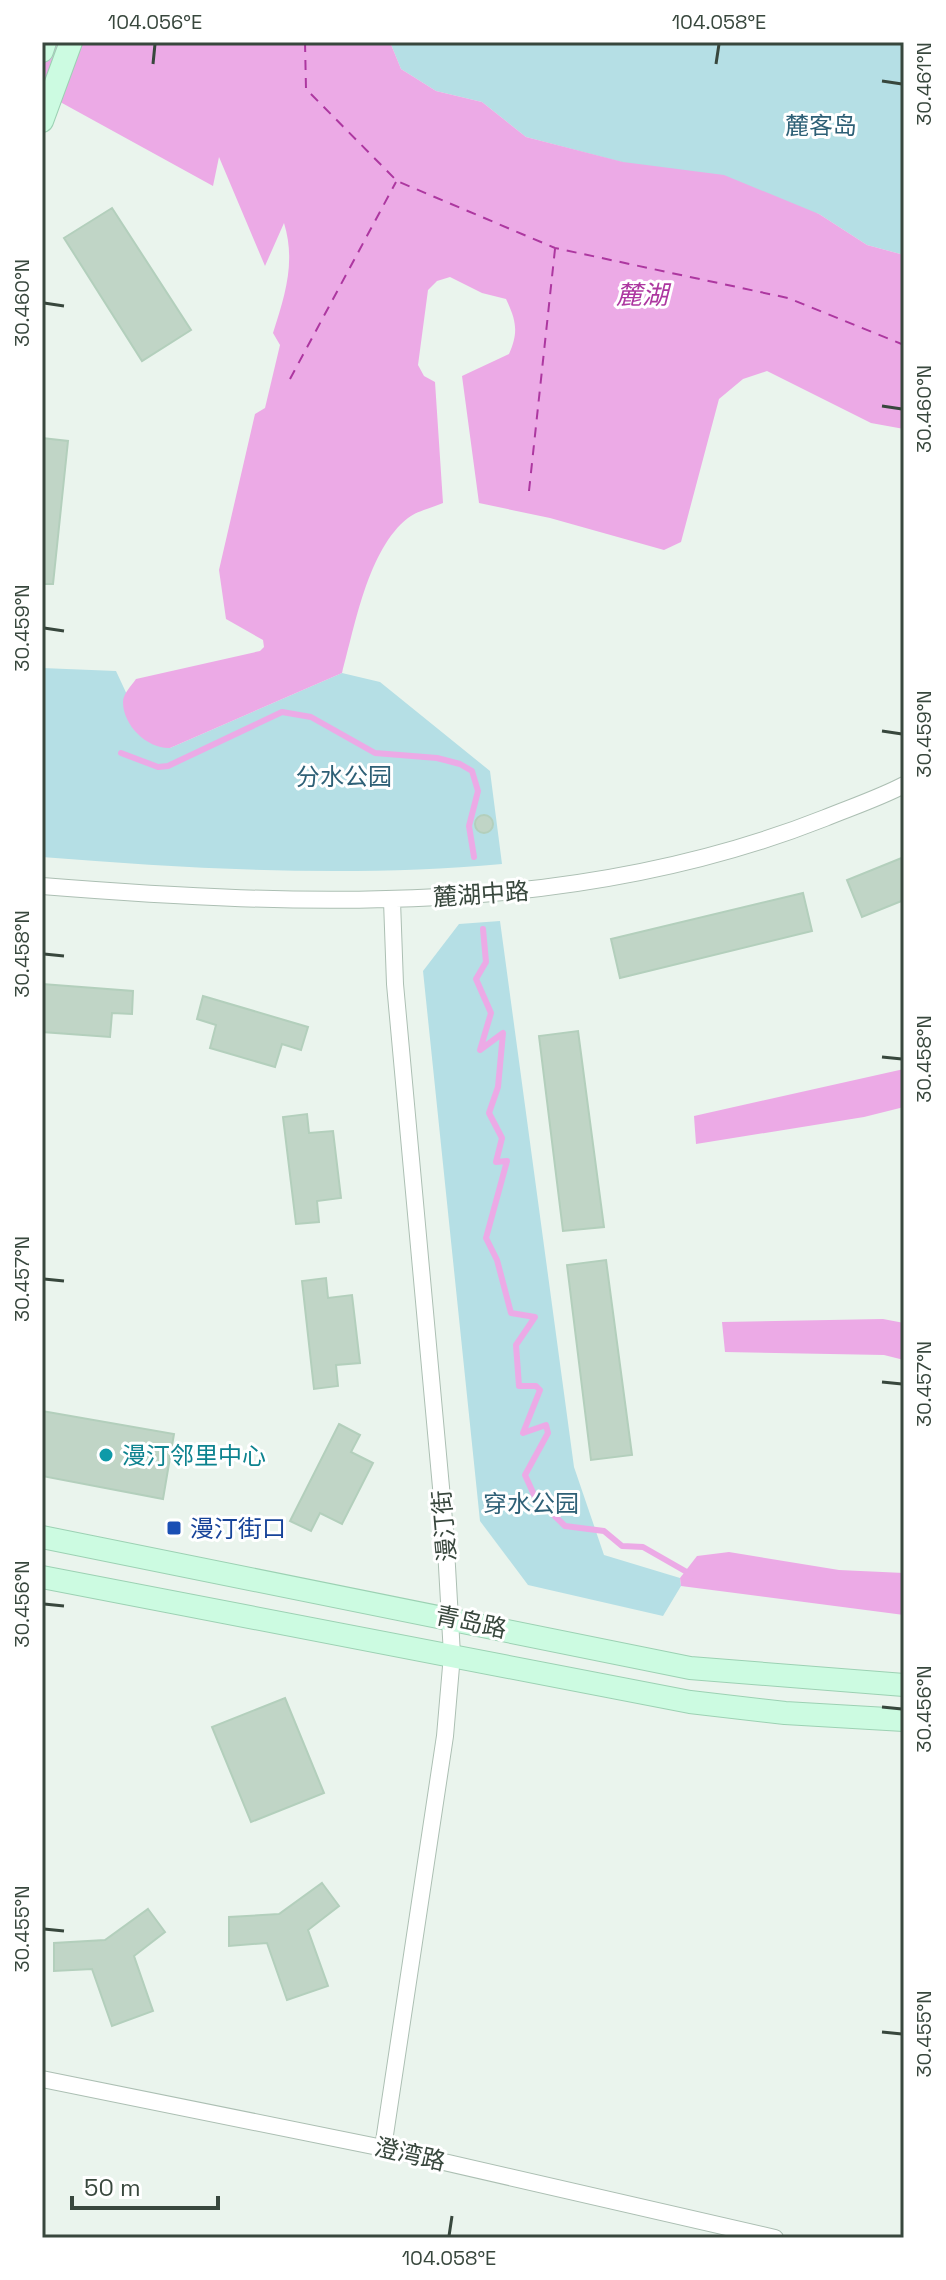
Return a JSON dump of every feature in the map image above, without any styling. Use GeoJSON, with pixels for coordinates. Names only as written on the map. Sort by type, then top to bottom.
{"type":"FeatureCollection","features":[{"type":"Feature","properties":{"kind":"main road"},"geometry":{"type":"LineString","coordinates":[[42,51],[45,42]]}},
{"type":"Feature","properties":{"kind":"main road"},"geometry":{"type":"LineString","coordinates":[[42,121],[71,42]]}},
{"type":"Feature","properties":{"kind":"main road","name":"青岛路"},"geometry":{"type":"LineString","coordinates":[[42,1537],[690,1668],[904,1685]]}},
{"type":"Feature","properties":{"kind":"main road","name":"青岛路"},"geometry":{"type":"LineString","coordinates":[[42,1577],[690,1702],[785,1713],[904,1720]]}},
{"type":"Feature","properties":{"kind":"street","name":"麓湖中路"},"geometry":{"type":"LineString","coordinates":[[42,886],[210,898],[392,901],[533,891],[629,876],[722,854],[904,785]]}},
{"type":"Feature","properties":{"kind":"street","name":"漫汀街"},"geometry":{"type":"LineString","coordinates":[[383,2148],[445,1736],[452,1655],[452,1618],[395,984],[392,901]]}},
{"type":"Feature","properties":{"kind":"street","name":"澄湾路"},"geometry":{"type":"LineString","coordinates":[[42,2079],[383,2148],[775,2238]]}},
{"type":"Feature","properties":{"kind":"green space","name":"麓客岛"},"geometry":{"type":"Polygon","coordinates":[[[390,42],[904,42],[904,255],[867,245],[819,214],[526,137],[482,102],[436,91],[401,69],[390,42]]]}},
{"type":"Feature","properties":{"kind":"green space","name":"分水公园"},"geometry":{"type":"Polygon","coordinates":[[[42,668],[116,671],[143,729],[170,748],[342,673],[380,682],[490,771],[502,864],[329,871],[42,857],[42,668]]]}},
{"type":"Feature","properties":{"kind":"green space","name":"穿水公园"},"geometry":{"type":"Polygon","coordinates":[[[500,921],[574,1467],[604,1555],[680,1578],[681,1586],[663,1616],[528,1585],[480,1521],[423,971],[459,924],[500,921]]]}},
{"type":"Feature","properties":{"kind":"water","name":"麓湖"},"geometry":{"type":"Polygon","coordinates":[[[42,42],[390,42],[401,69],[436,91],[482,102],[526,137],[623,162],[724,175],[819,214],[867,245],[904,255],[904,429],[871,423],[767,371],[743,379],[719,399],[681,542],[664,550],[550,518],[479,503],[462,376],[509,354],[514,339],[514,320],[506,299],[482,293],[450,277],[437,281],[428,290],[418,365],[424,376],[435,382],[443,503],[408,518],[383,549],[358,611],[342,673],[170,748],[153,745],[132,727],[124,711],[124,696],[136,679],[260,651],[264,647],[263,640],[226,619],[219,570],[255,414],[265,408],[280,345],[273,333],[288,278],[287,237],[284,223],[265,266],[219,157],[213,186],[42,92],[42,42]]]}},
{"type":"Feature","properties":{"kind":"water"},"geometry":{"type":"Polygon","coordinates":[[[904,1069],[904,1107],[864,1117],[696,1144],[694,1116],[904,1069]]]}},
{"type":"Feature","properties":{"kind":"water"},"geometry":{"type":"Polygon","coordinates":[[[883,1319],[904,1323],[904,1360],[884,1355],[725,1352],[722,1322],[883,1319]]]}},
{"type":"Feature","properties":{"kind":"water"},"geometry":{"type":"Polygon","coordinates":[[[729,1552],[839,1570],[904,1573],[904,1615],[681,1586],[680,1578],[697,1556],[729,1552]]]}},
{"type":"Feature","properties":{"kind":"building"},"geometry":{"type":"Polygon","coordinates":[[[112,208],[191,330],[142,361],[64,238],[112,208]]]}},
{"type":"Feature","properties":{"kind":"building"},"geometry":{"type":"Polygon","coordinates":[[[42,438],[68,441],[53,584],[42,584],[42,438]]]}},
{"type":"Feature","properties":{"kind":"building"},"geometry":{"type":"Polygon","coordinates":[[[480,815],[488,815],[493,824],[491,831],[480,833],[475,828],[475,820],[480,815]]]}},
{"type":"Feature","properties":{"kind":"building"},"geometry":{"type":"Polygon","coordinates":[[[904,857],[904,900],[862,917],[847,880],[904,857]]]}},
{"type":"Feature","properties":{"kind":"building"},"geometry":{"type":"Polygon","coordinates":[[[803,893],[812,931],[620,978],[611,939],[803,893]]]}},
{"type":"Feature","properties":{"kind":"building"},"geometry":{"type":"Polygon","coordinates":[[[42,984],[133,991],[132,1014],[112,1013],[110,1037],[42,1032],[42,984]]]}},
{"type":"Feature","properties":{"kind":"building"},"geometry":{"type":"Polygon","coordinates":[[[203,996],[308,1027],[301,1050],[282,1044],[275,1067],[210,1048],[216,1025],[197,1019],[203,996]]]}},
{"type":"Feature","properties":{"kind":"building"},"geometry":{"type":"Polygon","coordinates":[[[578,1031],[604,1227],[563,1231],[539,1036],[578,1031]]]}},
{"type":"Feature","properties":{"kind":"building"},"geometry":{"type":"Polygon","coordinates":[[[307,1114],[309,1133],[333,1131],[341,1198],[317,1201],[319,1222],[296,1224],[283,1117],[307,1114]]]}},
{"type":"Feature","properties":{"kind":"building"},"geometry":{"type":"Polygon","coordinates":[[[606,1260],[632,1455],[591,1460],[567,1265],[606,1260]]]}},
{"type":"Feature","properties":{"kind":"building"},"geometry":{"type":"Polygon","coordinates":[[[326,1278],[328,1298],[352,1295],[360,1363],[336,1365],[338,1386],[314,1389],[302,1281],[326,1278]]]}},
{"type":"Feature","properties":{"kind":"building","name":"漫汀邻里中心"},"geometry":{"type":"Polygon","coordinates":[[[42,1411],[174,1434],[163,1499],[42,1476],[42,1411]]]}},
{"type":"Feature","properties":{"kind":"building"},"geometry":{"type":"Polygon","coordinates":[[[339,1424],[360,1435],[351,1452],[373,1463],[342,1524],[320,1513],[311,1531],[290,1521],[339,1424]]]}},
{"type":"Feature","properties":{"kind":"building"},"geometry":{"type":"Polygon","coordinates":[[[285,1698],[324,1793],[251,1822],[212,1727],[285,1698]]]}},
{"type":"Feature","properties":{"kind":"building"},"geometry":{"type":"Polygon","coordinates":[[[322,1883],[339,1906],[308,1930],[328,1986],[287,2000],[267,1943],[229,1946],[229,1917],[279,1914],[322,1883]]]}},
{"type":"Feature","properties":{"kind":"building"},"geometry":{"type":"Polygon","coordinates":[[[148,1909],[165,1932],[134,1956],[153,2011],[112,2026],[92,1969],[54,1971],[54,1943],[105,1940],[148,1909]]]}},
{"type":"Feature","properties":{"kind":"waterway"},"geometry":{"type":"LineString","coordinates":[[121,753],[158,767],[168,766],[282,712],[311,717],[375,753],[437,758],[472,771],[478,791],[469,826],[474,857]]}},
{"type":"Feature","properties":{"kind":"waterway"},"geometry":{"type":"LineString","coordinates":[[483,929],[486,962],[476,979],[491,1013],[480,1050],[503,1033],[498,1087],[489,1113],[502,1138],[496,1162],[507,1161],[486,1238],[497,1260],[511,1313],[535,1317],[516,1345],[519,1386],[536,1386],[540,1390],[523,1433],[546,1425],[548,1433],[525,1475],[535,1497],[565,1526],[604,1531],[622,1546],[643,1547],[692,1575]]}},
{"type":"Feature","properties":{"kind":"ferry route"},"geometry":{"type":"LineString","coordinates":[[305,42],[306,89],[397,181],[555,248],[788,298],[904,345]]}},
{"type":"Feature","properties":{"kind":"ferry route"},"geometry":{"type":"LineString","coordinates":[[290,379],[396,182]]}},
{"type":"Feature","properties":{"kind":"ferry route"},"geometry":{"type":"LineString","coordinates":[[529,491],[555,249]]}},
{"type":"Feature","properties":{"kind":"place","name":"漫汀邻里中心"},"geometry":{"type":"Point","coordinates":[106,1455]}},
{"type":"Feature","properties":{"kind":"place","name":"漫汀街口"},"geometry":{"type":"Point","coordinates":[174,1528]}}]}
